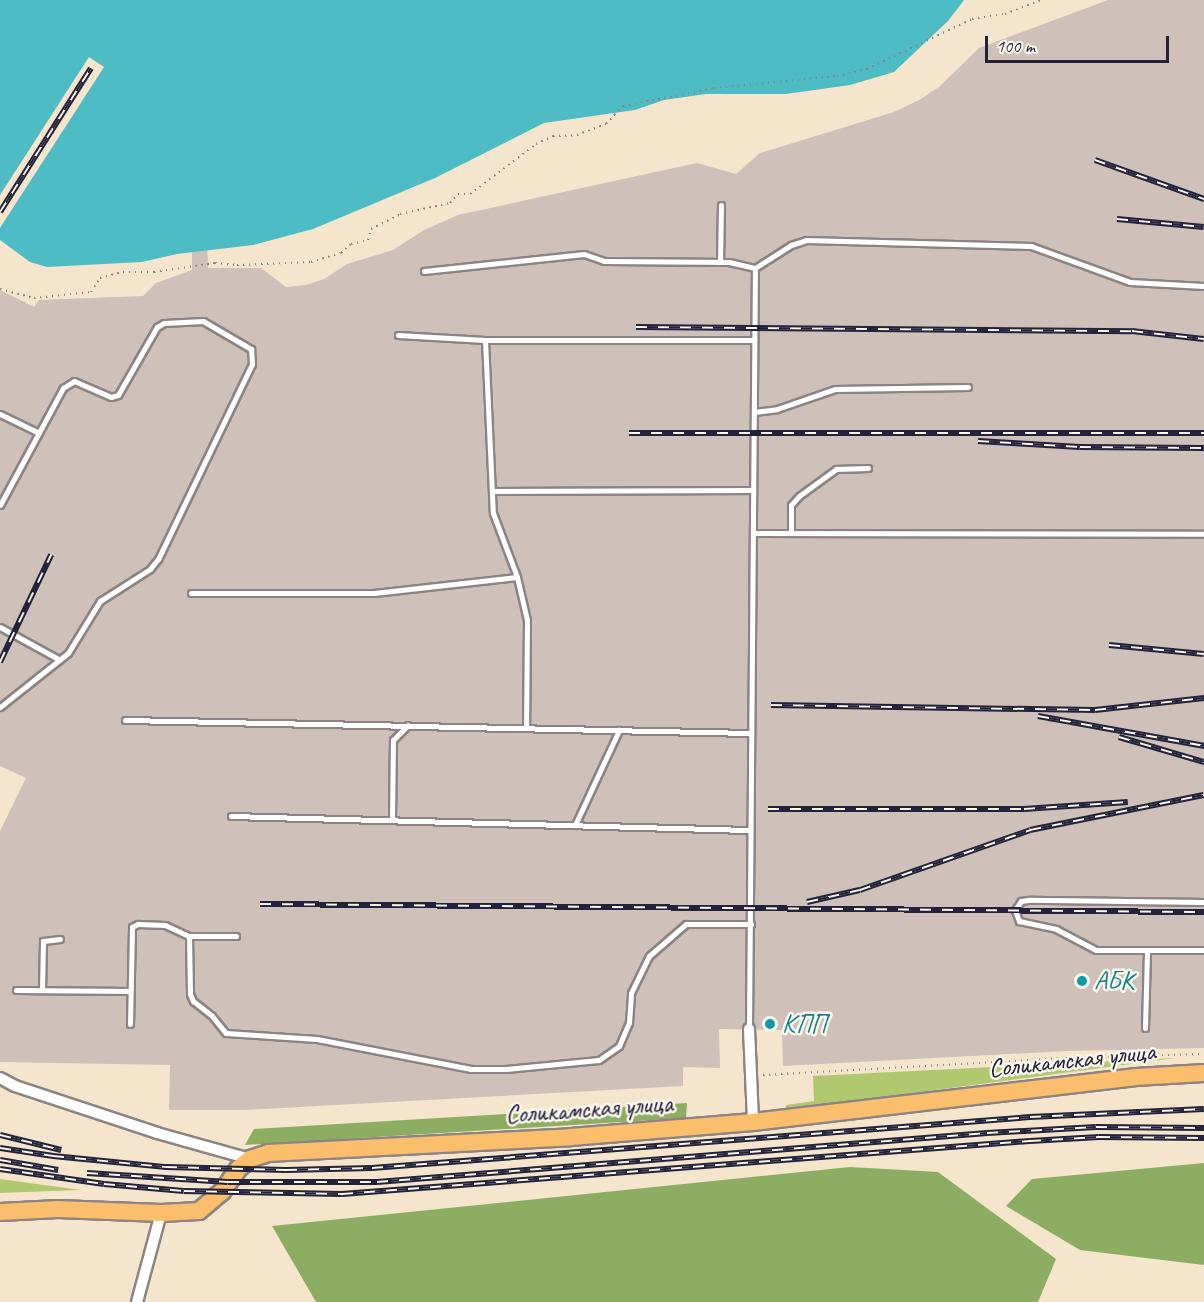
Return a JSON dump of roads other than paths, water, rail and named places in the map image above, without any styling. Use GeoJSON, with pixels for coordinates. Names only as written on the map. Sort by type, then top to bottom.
{"type":"FeatureCollection","features":[{"type":"Feature","properties":{"kind":"main road","name":"Соликамская улица"},"geometry":{"type":"LineString","coordinates":[[250,1159],[268,1153],[571,1137],[753,1122],[1136,1077],[1204,1073]]}},
{"type":"Feature","properties":{"kind":"main road"},"geometry":{"type":"LineString","coordinates":[[0,1212],[58,1209],[161,1213],[199,1211],[211,1204],[250,1159]]}},
{"type":"Feature","properties":{"kind":"street"},"geometry":{"type":"LineString","coordinates":[[749,1029],[753,1122]]}},
{"type":"Feature","properties":{"kind":"street"},"geometry":{"type":"LineString","coordinates":[[0,1078],[15,1086],[157,1133],[250,1159]]}},
{"type":"Feature","properties":{"kind":"street"},"geometry":{"type":"LineString","coordinates":[[137,1302],[161,1213]]}},
{"type":"Feature","properties":{"kind":"lane"},"geometry":{"type":"LineString","coordinates":[[720,262],[721,205]]}},
{"type":"Feature","properties":{"kind":"lane"},"geometry":{"type":"LineString","coordinates":[[424,271],[584,254],[604,261],[720,262],[755,268],[791,245],[806,240],[1031,246],[1131,282],[1204,286]]}},
{"type":"Feature","properties":{"kind":"lane"},"geometry":{"type":"LineString","coordinates":[[749,1029],[755,268]]}},
{"type":"Feature","properties":{"kind":"lane"},"geometry":{"type":"LineString","coordinates":[[0,505],[68,383],[81,382],[111,397],[118,395],[157,327],[164,323],[203,321],[251,349],[252,364],[158,559],[150,568],[100,601],[72,646],[60,660],[0,707]]}},
{"type":"Feature","properties":{"kind":"lane"},"geometry":{"type":"LineString","coordinates":[[398,335],[485,340],[754,340]]}},
{"type":"Feature","properties":{"kind":"lane"},"geometry":{"type":"LineString","coordinates":[[485,340],[493,513],[517,578],[527,620],[526,727]]}},
{"type":"Feature","properties":{"kind":"lane"},"geometry":{"type":"LineString","coordinates":[[754,412],[777,409],[835,389],[968,387]]}},
{"type":"Feature","properties":{"kind":"lane"},"geometry":{"type":"LineString","coordinates":[[0,414],[39,433]]}},
{"type":"Feature","properties":{"kind":"lane"},"geometry":{"type":"LineString","coordinates":[[791,533],[791,505],[799,496],[836,469],[868,468]]}},
{"type":"Feature","properties":{"kind":"lane"},"geometry":{"type":"LineString","coordinates":[[492,491],[753,490]]}},
{"type":"Feature","properties":{"kind":"lane"},"geometry":{"type":"LineString","coordinates":[[754,533],[1204,534]]}},
{"type":"Feature","properties":{"kind":"lane"},"geometry":{"type":"LineString","coordinates":[[191,593],[374,593],[517,578]]}},
{"type":"Feature","properties":{"kind":"lane"},"geometry":{"type":"LineString","coordinates":[[0,627],[60,660]]}},
{"type":"Feature","properties":{"kind":"lane"},"geometry":{"type":"LineString","coordinates":[[125,720],[751,733]]}},
{"type":"Feature","properties":{"kind":"lane"},"geometry":{"type":"LineString","coordinates":[[392,820],[393,740],[408,725]]}},
{"type":"Feature","properties":{"kind":"lane"},"geometry":{"type":"LineString","coordinates":[[575,825],[619,730]]}},
{"type":"Feature","properties":{"kind":"lane"},"geometry":{"type":"LineString","coordinates":[[231,816],[750,830]]}},
{"type":"Feature","properties":{"kind":"lane"},"geometry":{"type":"LineString","coordinates":[[1204,902],[1028,900],[1021,901],[1015,910],[1019,921],[1064,932],[1096,950],[1204,950]]}},
{"type":"Feature","properties":{"kind":"lane"},"geometry":{"type":"LineString","coordinates":[[129,1024],[132,927],[138,924],[165,925],[189,936],[236,936]]}},
{"type":"Feature","properties":{"kind":"lane"},"geometry":{"type":"LineString","coordinates":[[189,936],[190,993],[194,1001],[212,1016],[226,1033],[317,1039],[471,1069],[506,1069],[599,1060],[619,1046],[629,1023],[632,993],[649,956],[686,924],[751,924]]}},
{"type":"Feature","properties":{"kind":"lane"},"geometry":{"type":"LineString","coordinates":[[42,990],[43,941],[60,939]]}},
{"type":"Feature","properties":{"kind":"lane"},"geometry":{"type":"LineString","coordinates":[[1145,1028],[1147,951]]}},
{"type":"Feature","properties":{"kind":"lane"},"geometry":{"type":"LineString","coordinates":[[16,990],[130,992]]}},
{"type":"Feature","properties":{"kind":"water"},"geometry":{"type":"Polygon","coordinates":[[[0,0],[964,0],[948,21],[894,72],[850,85],[786,94],[706,94],[664,100],[635,110],[544,123],[435,178],[313,229],[253,245],[177,254],[142,262],[47,267],[30,262],[0,240],[0,0]]]}},
{"type":"Feature","properties":{"kind":"railway"},"geometry":{"type":"LineString","coordinates":[[0,212],[91,68]]}},
{"type":"Feature","properties":{"kind":"railway"},"geometry":{"type":"LineString","coordinates":[[1095,160],[1204,199]]}},
{"type":"Feature","properties":{"kind":"railway"},"geometry":{"type":"LineString","coordinates":[[1117,219],[1204,227]]}},
{"type":"Feature","properties":{"kind":"railway"},"geometry":{"type":"LineString","coordinates":[[636,327],[1132,331],[1204,339]]}},
{"type":"Feature","properties":{"kind":"railway"},"geometry":{"type":"LineString","coordinates":[[629,433],[1204,433]]}},
{"type":"Feature","properties":{"kind":"railway"},"geometry":{"type":"LineString","coordinates":[[978,441],[1080,447],[1204,448]]}},
{"type":"Feature","properties":{"kind":"railway"},"geometry":{"type":"LineString","coordinates":[[0,662],[51,555]]}},
{"type":"Feature","properties":{"kind":"railway"},"geometry":{"type":"LineString","coordinates":[[1109,645],[1204,654]]}},
{"type":"Feature","properties":{"kind":"railway"},"geometry":{"type":"LineString","coordinates":[[771,705],[1095,710],[1204,698]]}},
{"type":"Feature","properties":{"kind":"railway"},"geometry":{"type":"LineString","coordinates":[[1038,716],[1204,746]]}},
{"type":"Feature","properties":{"kind":"railway"},"geometry":{"type":"LineString","coordinates":[[1119,737],[1204,762]]}},
{"type":"Feature","properties":{"kind":"railway"},"geometry":{"type":"LineString","coordinates":[[807,902],[860,890],[1030,830],[1204,795]]}},
{"type":"Feature","properties":{"kind":"railway"},"geometry":{"type":"LineString","coordinates":[[768,809],[1024,809],[1128,802]]}},
{"type":"Feature","properties":{"kind":"railway"},"geometry":{"type":"LineString","coordinates":[[260,904],[1204,912]]}},
{"type":"Feature","properties":{"kind":"railway"},"geometry":{"type":"LineString","coordinates":[[0,1148],[53,1156],[166,1167],[286,1170],[372,1168],[1030,1117],[1204,1109]]}},
{"type":"Feature","properties":{"kind":"railway"},"geometry":{"type":"LineString","coordinates":[[87,1173],[228,1182],[377,1182],[987,1133],[1096,1127],[1204,1128]]}},
{"type":"Feature","properties":{"kind":"railway"},"geometry":{"type":"LineString","coordinates":[[0,1135],[61,1150]]}},
{"type":"Feature","properties":{"kind":"railway"},"geometry":{"type":"LineString","coordinates":[[0,1169],[104,1184],[184,1191],[342,1194],[1030,1141],[1099,1137],[1204,1138]]}},
{"type":"Feature","properties":{"kind":"railway"},"geometry":{"type":"LineString","coordinates":[[0,1160],[58,1170]]}},
{"type":"Feature","properties":{"kind":"place","name":"АБК"},"geometry":{"type":"Point","coordinates":[1082,981]}},
{"type":"Feature","properties":{"kind":"place","name":"КПП"},"geometry":{"type":"Point","coordinates":[770,1024]}}]}
